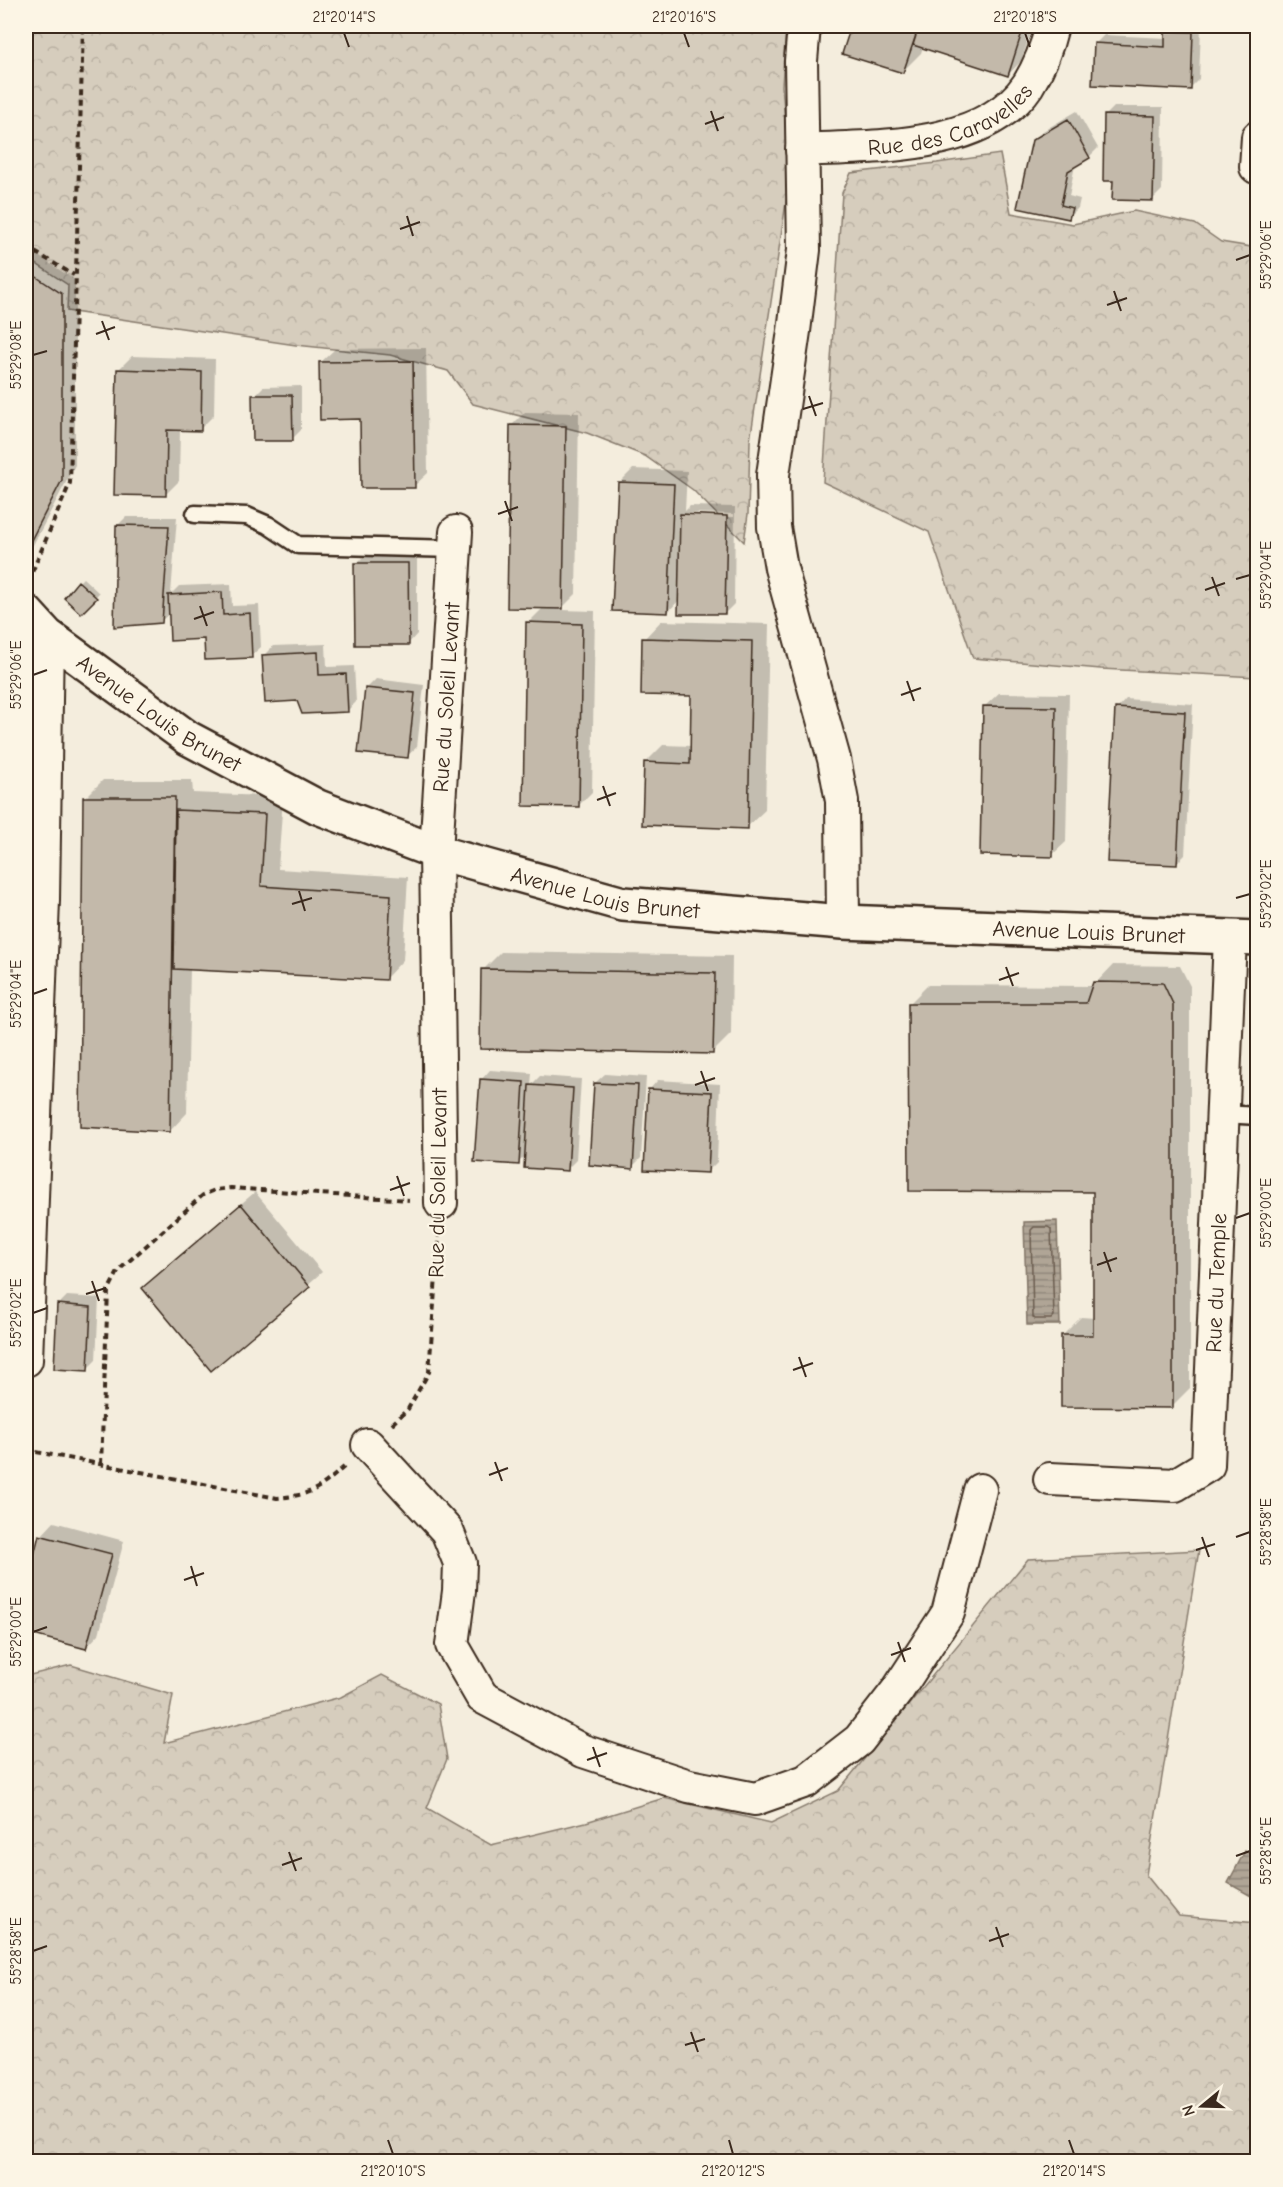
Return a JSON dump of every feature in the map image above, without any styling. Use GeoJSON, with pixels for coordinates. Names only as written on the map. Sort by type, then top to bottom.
{"type":"FeatureCollection","features":[{"type":"Feature","properties":{"kind":"street"},"geometry":{"type":"LineString","coordinates":[[804,26],[801,61],[804,249],[773,475],[774,527],[781,568],[834,759],[840,791],[843,922]]}},
{"type":"Feature","properties":{"kind":"street","name":"Rue des Caravelles"},"geometry":{"type":"LineString","coordinates":[[802,150],[876,146],[945,137],[977,125],[1005,109],[1027,86],[1046,51],[1052,26]]}},
{"type":"Feature","properties":{"kind":"street","name":"Rue du Soleil Levant"},"geometry":{"type":"LineString","coordinates":[[441,1203],[436,852],[456,541]]}},
{"type":"Feature","properties":{"kind":"street"},"geometry":{"type":"LineString","coordinates":[[26,1360],[36,623]]}},
{"type":"Feature","properties":{"kind":"street","name":"Avenue Louis Brunet"},"geometry":{"type":"LineString","coordinates":[[36,623],[188,738],[318,807],[436,852],[623,904],[843,922],[1244,937]]}},
{"type":"Feature","properties":{"kind":"street","name":"Rue du Temple"},"geometry":{"type":"LineString","coordinates":[[1050,1479],[1175,1485],[1208,1465],[1223,1114],[1244,937]]}},
{"type":"Feature","properties":{"kind":"street"},"geometry":{"type":"LineString","coordinates":[[368,1445],[447,1531],[460,1563],[452,1645],[482,1697],[583,1751],[689,1786],[755,1799],[806,1781],[858,1740],[897,1691],[948,1613],[980,1490]]}},
{"type":"Feature","properties":{"kind":"lane"},"geometry":{"type":"LineString","coordinates":[[195,514],[247,516],[268,525],[298,545],[456,541]]}},
{"type":"Feature","properties":{"kind":"lane"},"geometry":{"type":"LineString","coordinates":[[1223,1114],[1257,1116]]}},
{"type":"Feature","properties":{"kind":"path"},"geometry":{"type":"LineString","coordinates":[[26,574],[30,578],[69,483],[83,26]]}},
{"type":"Feature","properties":{"kind":"path"},"geometry":{"type":"LineString","coordinates":[[26,247],[75,275]]}},
{"type":"Feature","properties":{"kind":"path"},"geometry":{"type":"LineString","coordinates":[[101,1464],[108,1291],[119,1270],[203,1195],[215,1190],[231,1188],[441,1203]]}},
{"type":"Feature","properties":{"kind":"path","name":"Rue du Soleil Levant"},"geometry":{"type":"LineString","coordinates":[[26,1450],[276,1497],[300,1496],[319,1488],[408,1409],[429,1372],[441,1203]]}},
{"type":"Feature","properties":{"kind":"green space"},"geometry":{"type":"Polygon","coordinates":[[[26,26],[786,26],[782,86],[790,176],[750,441],[748,514],[744,542],[693,490],[645,456],[587,433],[473,404],[448,371],[390,355],[296,345],[67,311],[68,285],[26,257],[26,26]]]}},
{"type":"Feature","properties":{"kind":"green space"},"geometry":{"type":"Polygon","coordinates":[[[1000,154],[1011,213],[1073,224],[1134,211],[1195,224],[1221,242],[1257,248],[1257,677],[1101,669],[973,658],[929,532],[823,482],[842,193],[851,173],[1000,154]]]}},
{"type":"Feature","properties":{"kind":"green space"},"geometry":{"type":"Polygon","coordinates":[[[1199,1550],[1146,1875],[1179,1916],[1257,1923],[1257,2161],[26,2161],[26,1676],[71,1665],[173,1695],[164,1743],[341,1697],[382,1675],[438,1704],[447,1759],[427,1808],[491,1845],[586,1822],[664,1798],[771,1823],[838,1791],[1028,1559],[1199,1550]]]}},
{"type":"Feature","properties":{"kind":"water"},"geometry":{"type":"Polygon","coordinates":[[[1057,1221],[1060,1325],[1027,1325],[1024,1222],[1057,1221]]]}},
{"type":"Feature","properties":{"kind":"water"},"geometry":{"type":"Polygon","coordinates":[[[1245,1851],[1257,1858],[1257,1884],[1251,1896],[1228,1883],[1245,1851]]]}},
{"type":"Feature","properties":{"kind":"building"},"geometry":{"type":"Polygon","coordinates":[[[851,26],[919,26],[903,73],[842,54],[851,26]]]}},
{"type":"Feature","properties":{"kind":"building"},"geometry":{"type":"Polygon","coordinates":[[[919,26],[1024,26],[1008,76],[913,45],[919,26]]]}},
{"type":"Feature","properties":{"kind":"building"},"geometry":{"type":"Polygon","coordinates":[[[1165,31],[1193,32],[1191,90],[1092,85],[1094,43],[1165,47],[1165,31]]]}},
{"type":"Feature","properties":{"kind":"building"},"geometry":{"type":"Polygon","coordinates":[[[1104,115],[1155,116],[1153,201],[1112,200],[1113,181],[1103,181],[1104,115]]]}},
{"type":"Feature","properties":{"kind":"building"},"geometry":{"type":"Polygon","coordinates":[[[1068,119],[1090,158],[1068,171],[1061,205],[1072,208],[1069,219],[1017,208],[1032,140],[1068,119]]]}},
{"type":"Feature","properties":{"kind":"building"},"geometry":{"type":"Polygon","coordinates":[[[26,270],[62,294],[62,480],[26,550],[26,270]]]}},
{"type":"Feature","properties":{"kind":"building"},"geometry":{"type":"Polygon","coordinates":[[[413,361],[415,488],[361,488],[360,419],[320,420],[319,362],[413,361]]]}},
{"type":"Feature","properties":{"kind":"building"},"geometry":{"type":"Polygon","coordinates":[[[117,369],[202,372],[201,431],[167,430],[166,496],[114,495],[117,369]]]}},
{"type":"Feature","properties":{"kind":"building"},"geometry":{"type":"Polygon","coordinates":[[[252,395],[292,395],[293,441],[253,441],[252,395]]]}},
{"type":"Feature","properties":{"kind":"building"},"geometry":{"type":"Polygon","coordinates":[[[510,425],[566,426],[563,609],[507,608],[510,425]]]}},
{"type":"Feature","properties":{"kind":"building"},"geometry":{"type":"Polygon","coordinates":[[[618,482],[674,484],[668,613],[612,611],[618,482]]]}},
{"type":"Feature","properties":{"kind":"building"},"geometry":{"type":"Polygon","coordinates":[[[680,514],[727,516],[725,614],[678,614],[680,514]]]}},
{"type":"Feature","properties":{"kind":"building"},"geometry":{"type":"Polygon","coordinates":[[[116,525],[169,526],[162,623],[114,627],[116,525]]]}},
{"type":"Feature","properties":{"kind":"building"},"geometry":{"type":"Polygon","coordinates":[[[354,563],[408,563],[409,645],[355,645],[354,563]]]}},
{"type":"Feature","properties":{"kind":"building"},"geometry":{"type":"Polygon","coordinates":[[[78,581],[97,598],[81,614],[64,598],[78,581]]]}},
{"type":"Feature","properties":{"kind":"building"},"geometry":{"type":"Polygon","coordinates":[[[222,592],[223,615],[250,613],[252,658],[205,660],[204,639],[170,641],[168,595],[222,592]]]}},
{"type":"Feature","properties":{"kind":"building"},"geometry":{"type":"Polygon","coordinates":[[[526,622],[582,624],[579,807],[523,806],[526,622]]]}},
{"type":"Feature","properties":{"kind":"building"},"geometry":{"type":"Polygon","coordinates":[[[642,638],[752,641],[748,829],[642,825],[644,762],[690,764],[691,696],[641,695],[642,638]]]}},
{"type":"Feature","properties":{"kind":"building"},"geometry":{"type":"Polygon","coordinates":[[[318,652],[319,675],[346,674],[348,712],[302,714],[297,701],[265,703],[262,655],[318,652]]]}},
{"type":"Feature","properties":{"kind":"building"},"geometry":{"type":"Polygon","coordinates":[[[365,688],[415,693],[408,758],[358,753],[365,688]]]}},
{"type":"Feature","properties":{"kind":"building"},"geometry":{"type":"Polygon","coordinates":[[[983,706],[1056,707],[1053,857],[980,855],[983,706]]]}},
{"type":"Feature","properties":{"kind":"building"},"geometry":{"type":"Polygon","coordinates":[[[1115,708],[1185,712],[1177,865],[1107,862],[1115,708]]]}},
{"type":"Feature","properties":{"kind":"building"},"geometry":{"type":"Polygon","coordinates":[[[83,797],[175,797],[170,1132],[80,1127],[83,797]]]}},
{"type":"Feature","properties":{"kind":"building"},"geometry":{"type":"Polygon","coordinates":[[[176,810],[265,814],[261,886],[391,895],[386,980],[174,969],[176,810]]]}},
{"type":"Feature","properties":{"kind":"building"},"geometry":{"type":"Polygon","coordinates":[[[481,969],[715,973],[713,1054],[480,1049],[481,969]]]}},
{"type":"Feature","properties":{"kind":"building"},"geometry":{"type":"Polygon","coordinates":[[[1093,982],[1163,983],[1173,1004],[1173,1408],[1061,1407],[1061,1335],[1093,1335],[1093,1192],[909,1191],[908,1003],[1086,1003],[1093,982]]]}},
{"type":"Feature","properties":{"kind":"building"},"geometry":{"type":"Polygon","coordinates":[[[480,1079],[524,1082],[519,1165],[474,1162],[480,1079]]]}},
{"type":"Feature","properties":{"kind":"building"},"geometry":{"type":"Polygon","coordinates":[[[594,1083],[638,1085],[633,1169],[589,1165],[594,1083]]]}},
{"type":"Feature","properties":{"kind":"building"},"geometry":{"type":"Polygon","coordinates":[[[529,1085],[573,1088],[568,1171],[524,1168],[529,1085]]]}},
{"type":"Feature","properties":{"kind":"building"},"geometry":{"type":"Polygon","coordinates":[[[648,1089],[712,1092],[708,1173],[644,1170],[648,1089]]]}},
{"type":"Feature","properties":{"kind":"building"},"geometry":{"type":"Polygon","coordinates":[[[241,1204],[310,1287],[211,1371],[142,1288],[241,1204]]]}},
{"type":"Feature","properties":{"kind":"building"},"geometry":{"type":"Polygon","coordinates":[[[57,1304],[91,1307],[88,1371],[54,1369],[57,1304]]]}},
{"type":"Feature","properties":{"kind":"building"},"geometry":{"type":"Polygon","coordinates":[[[39,1535],[112,1554],[86,1649],[26,1633],[26,1587],[39,1535]]]}}]}
